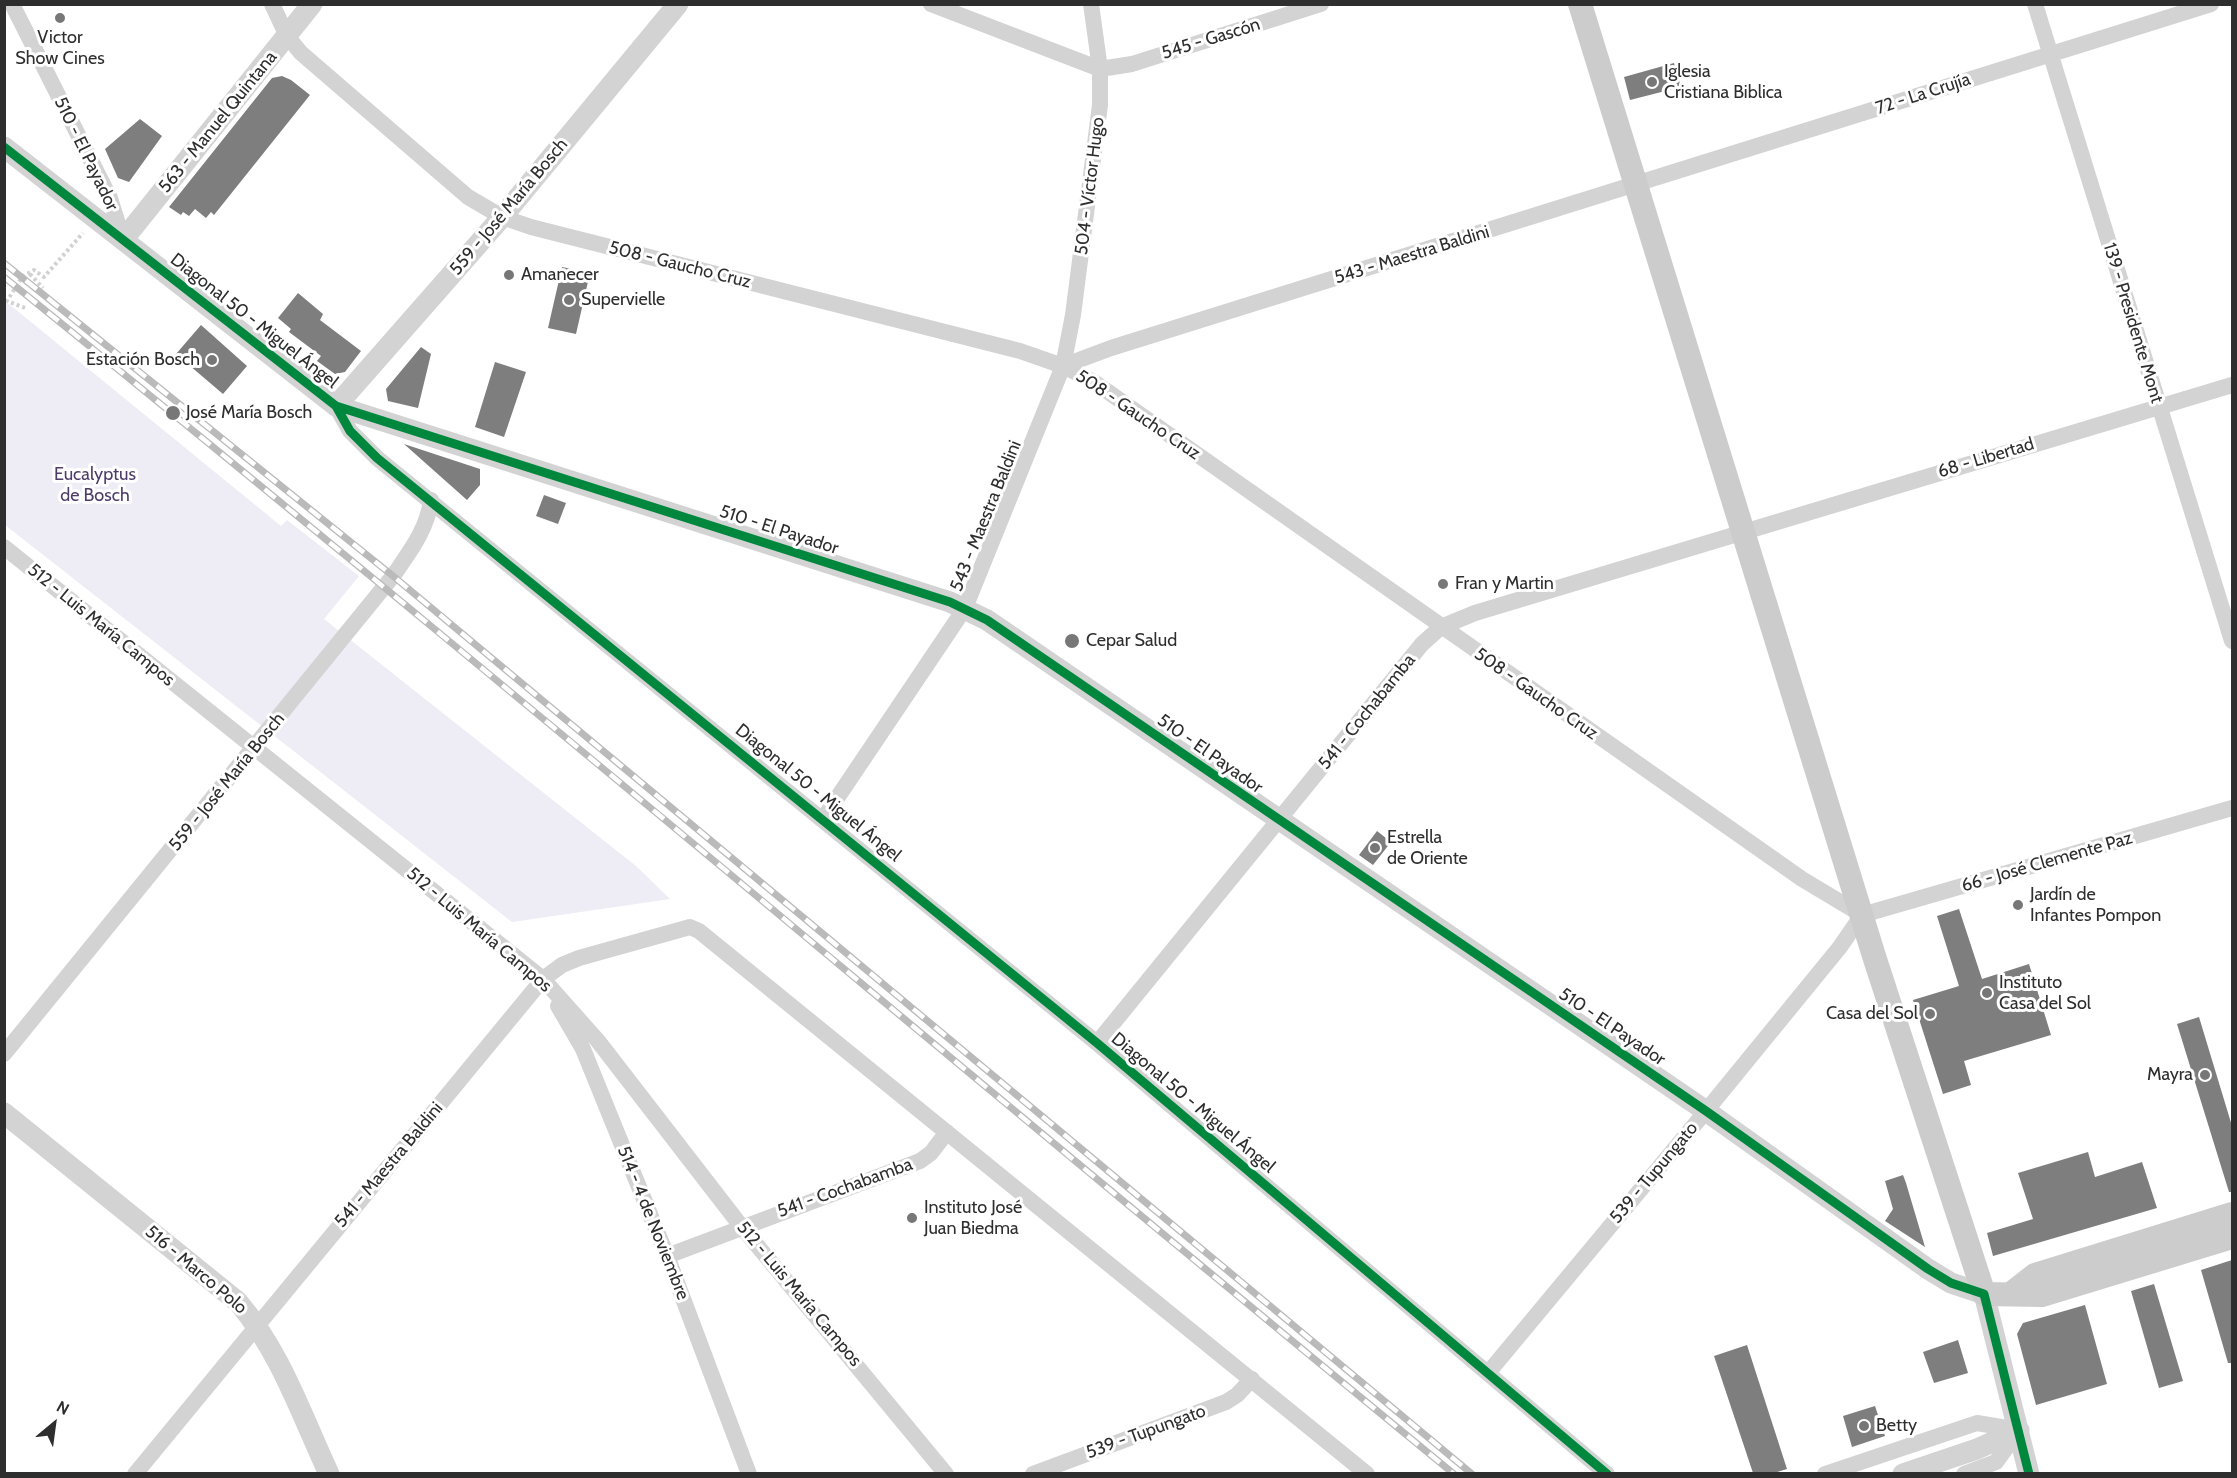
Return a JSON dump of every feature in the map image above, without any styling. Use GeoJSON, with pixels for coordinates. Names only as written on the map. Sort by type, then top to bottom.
{"type":"FeatureCollection","features":[{"type":"Feature","properties":{"kind":"main road"},"geometry":{"type":"LineString","coordinates":[[1580,4],[1740,531],[1984,1294],[2042,1295],[2232,1237]]}},
{"type":"Feature","properties":{"kind":"main road"},"geometry":{"type":"LineString","coordinates":[[2012,1293],[2035,1275],[2232,1214]]}},
{"type":"Feature","properties":{"kind":"street","name":"510 - El Payador"},"geometry":{"type":"LineString","coordinates":[[12,4],[110,198],[123,240]]}},
{"type":"Feature","properties":{"kind":"street","name":"508 - Gaucho Cruz"},"geometry":{"type":"LineString","coordinates":[[272,4],[287,36],[301,53],[468,197],[502,217],[531,227],[1020,351],[1063,366],[1094,382],[1802,879],[1862,915]]}},
{"type":"Feature","properties":{"kind":"street","name":"563 - Manuel Quintana"},"geometry":{"type":"LineString","coordinates":[[123,240],[312,4]]}},
{"type":"Feature","properties":{"kind":"street","name":"559 - José María Bosch"},"geometry":{"type":"LineString","coordinates":[[336,406],[502,217],[678,4]]}},
{"type":"Feature","properties":{"kind":"street"},"geometry":{"type":"LineString","coordinates":[[931,4],[1100,69]]}},
{"type":"Feature","properties":{"kind":"street","name":"504 - Víctor Hugo"},"geometry":{"type":"LineString","coordinates":[[1063,366],[1073,315],[1100,105],[1100,69],[1091,4]]}},
{"type":"Feature","properties":{"kind":"street","name":"545 - Gascón"},"geometry":{"type":"LineString","coordinates":[[1100,69],[1132,64],[1321,4]]}},
{"type":"Feature","properties":{"kind":"street","name":"139 - Presidente Mont"},"geometry":{"type":"LineString","coordinates":[[2035,4],[2232,640]]}},
{"type":"Feature","properties":{"kind":"street","name":"72 - La Crujía"},"geometry":{"type":"LineString","coordinates":[[1635,185],[2211,4]]}},
{"type":"Feature","properties":{"kind":"street","name":"Diagonal 50 - Miguel Ángel"},"geometry":{"type":"LineString","coordinates":[[4,147],[336,406],[350,431],[361,443],[1097,1043],[1607,1473]]}},
{"type":"Feature","properties":{"kind":"street","name":"543 - Maestra Baldini"},"geometry":{"type":"LineString","coordinates":[[823,819],[965,608],[1063,366],[1111,348],[1635,185]]}},
{"type":"Feature","properties":{"kind":"street","name":"68 - Libertad"},"geometry":{"type":"LineString","coordinates":[[1740,531],[2232,386]]}},
{"type":"Feature","properties":{"kind":"street","name":"510 - El Payador"},"geometry":{"type":"LineString","coordinates":[[336,406],[965,608],[997,626],[1706,1111],[1928,1269],[1951,1283],[1984,1294]]}},
{"type":"Feature","properties":{"kind":"street","name":"559 - José María Bosch"},"geometry":{"type":"LineString","coordinates":[[4,1054],[255,749],[393,576],[429,519],[431,500]]}},
{"type":"Feature","properties":{"kind":"street","name":"541 - Cochabamba"},"geometry":{"type":"LineString","coordinates":[[1097,1043],[1422,644],[1441,627],[1475,613],[1740,531]]}},
{"type":"Feature","properties":{"kind":"street","name":"512 - Luis María Campos"},"geometry":{"type":"LineString","coordinates":[[4,548],[543,980],[598,1041],[741,1226],[946,1473]]}},
{"type":"Feature","properties":{"kind":"street","name":"66 - José Clemente Paz"},"geometry":{"type":"LineString","coordinates":[[1862,915],[2232,808]]}},
{"type":"Feature","properties":{"kind":"street","name":"539 - Tupungato"},"geometry":{"type":"LineString","coordinates":[[1488,1373],[1840,947],[1862,915]]}},
{"type":"Feature","properties":{"kind":"street","name":"541 - Maestra Baldini"},"geometry":{"type":"LineString","coordinates":[[135,1473],[543,980],[562,965],[579,958],[690,927],[699,931],[947,1132]]}},
{"type":"Feature","properties":{"kind":"street","name":"514 - 4 de Noviembre"},"geometry":{"type":"LineString","coordinates":[[543,980],[583,1049],[667,1256],[749,1473]]}},
{"type":"Feature","properties":{"kind":"street","name":"516 - Marco Polo"},"geometry":{"type":"LineString","coordinates":[[4,1113],[238,1302],[257,1324],[329,1473]]}},
{"type":"Feature","properties":{"kind":"street"},"geometry":{"type":"LineString","coordinates":[[947,1132],[1367,1473]]}},
{"type":"Feature","properties":{"kind":"street","name":"541 - Cochabamba"},"geometry":{"type":"LineString","coordinates":[[667,1256],[741,1226],[920,1161],[931,1153],[947,1132]]}},
{"type":"Feature","properties":{"kind":"street"},"geometry":{"type":"LineString","coordinates":[[1984,1294],[2029,1473]]}},
{"type":"Feature","properties":{"kind":"street","name":"539 - Tupungato"},"geometry":{"type":"LineString","coordinates":[[1033,1473],[1226,1402],[1237,1395],[1252,1379]]}},
{"type":"Feature","properties":{"kind":"street"},"geometry":{"type":"LineString","coordinates":[[1825,1473],[1977,1423],[2019,1430]]}},
{"type":"Feature","properties":{"kind":"street"},"geometry":{"type":"LineString","coordinates":[[1903,1473],[1977,1449],[2019,1430]]}},
{"type":"Feature","properties":{"kind":"street"},"geometry":{"type":"LineString","coordinates":[[1964,1473],[1996,1462],[2019,1430]]}},
{"type":"Feature","properties":{"kind":"path"},"geometry":{"type":"LineString","coordinates":[[25,308],[7,301],[22,277],[34,270],[44,277],[95,219]]}},
{"type":"Feature","properties":{"kind":"path"},"geometry":{"type":"LineString","coordinates":[[30,274],[43,288]]}},
{"type":"Feature","properties":{"kind":"green space","name":"Eucalyptus de Bosch"},"geometry":{"type":"Polygon","coordinates":[[[4,300],[281,526],[287,520],[359,576],[324,619],[636,866],[670,899],[512,922],[5,525],[4,300]]]}},
{"type":"Feature","properties":{"kind":"building","name":"Iglesia Cristiana Biblica"},"geometry":{"type":"Polygon","coordinates":[[[1674,63],[1681,87],[1630,100],[1624,77],[1674,63]]]}},
{"type":"Feature","properties":{"kind":"building"},"geometry":{"type":"Polygon","coordinates":[[[282,76],[310,95],[214,215],[211,212],[206,218],[195,209],[189,216],[183,212],[181,215],[169,207],[272,78],[282,76]]]}},
{"type":"Feature","properties":{"kind":"building"},"geometry":{"type":"Polygon","coordinates":[[[140,119],[162,136],[129,182],[118,178],[105,149],[140,119]]]}},
{"type":"Feature","properties":{"kind":"building","name":"Supervielle"},"geometry":{"type":"Polygon","coordinates":[[[562,267],[590,273],[576,334],[548,328],[562,267]]]}},
{"type":"Feature","properties":{"kind":"building"},"geometry":{"type":"Polygon","coordinates":[[[298,293],[323,314],[320,320],[361,351],[345,372],[335,374],[317,361],[321,356],[289,332],[291,329],[278,318],[298,293]]]}},
{"type":"Feature","properties":{"kind":"building","name":"Estación Bosch"},"geometry":{"type":"Polygon","coordinates":[[[201,325],[247,366],[223,394],[176,354],[201,325]]]}},
{"type":"Feature","properties":{"kind":"building"},"geometry":{"type":"Polygon","coordinates":[[[421,347],[431,354],[418,408],[388,401],[386,389],[421,347]]]}},
{"type":"Feature","properties":{"kind":"building"},"geometry":{"type":"Polygon","coordinates":[[[495,362],[526,372],[504,437],[475,427],[495,362]]]}},
{"type":"Feature","properties":{"kind":"building"},"geometry":{"type":"Polygon","coordinates":[[[404,444],[480,469],[480,485],[467,500],[404,444]]]}},
{"type":"Feature","properties":{"kind":"building"},"geometry":{"type":"Polygon","coordinates":[[[544,495],[566,503],[558,524],[536,516],[544,495]]]}},
{"type":"Feature","properties":{"kind":"building","name":"Estrella de Oriente"},"geometry":{"type":"Polygon","coordinates":[[[1377,831],[1391,842],[1373,865],[1359,855],[1377,831]]]}},
{"type":"Feature","properties":{"kind":"building","name":"Instituto Casa del Sol"},"geometry":{"type":"Polygon","coordinates":[[[1959,909],[1982,979],[2029,964],[2051,1035],[1964,1061],[1971,1085],[1943,1094],[1913,1000],[1959,986],[1937,916],[1959,909]]]}},
{"type":"Feature","properties":{"kind":"building","name":"Mayra"},"geometry":{"type":"Polygon","coordinates":[[[2199,1017],[2232,1126],[2232,1192],[2229,1192],[2177,1024],[2199,1017]]]}},
{"type":"Feature","properties":{"kind":"building"},"geometry":{"type":"Polygon","coordinates":[[[2088,1152],[2095,1177],[2142,1162],[2157,1208],[1993,1256],[1987,1233],[2033,1219],[2018,1173],[2088,1152]]]}},
{"type":"Feature","properties":{"kind":"building"},"geometry":{"type":"Polygon","coordinates":[[[1903,1175],[1925,1247],[1885,1221],[1893,1209],[1885,1181],[1903,1175]]]}},
{"type":"Feature","properties":{"kind":"building"},"geometry":{"type":"Polygon","coordinates":[[[2232,1260],[2232,1363],[2228,1363],[2201,1270],[2232,1260]]]}},
{"type":"Feature","properties":{"kind":"building"},"geometry":{"type":"Polygon","coordinates":[[[2154,1284],[2183,1381],[2159,1388],[2131,1291],[2154,1284]]]}},
{"type":"Feature","properties":{"kind":"building"},"geometry":{"type":"Polygon","coordinates":[[[2085,1305],[2107,1384],[2036,1405],[2017,1334],[2023,1323],[2085,1305]]]}},
{"type":"Feature","properties":{"kind":"building"},"geometry":{"type":"Polygon","coordinates":[[[1958,1340],[1968,1373],[1934,1383],[1923,1352],[1958,1340]]]}},
{"type":"Feature","properties":{"kind":"building"},"geometry":{"type":"Polygon","coordinates":[[[1747,1345],[1787,1469],[1774,1473],[1753,1473],[1714,1356],[1747,1345]]]}},
{"type":"Feature","properties":{"kind":"building","name":"Betty"},"geometry":{"type":"Polygon","coordinates":[[[1875,1406],[1885,1436],[1852,1447],[1843,1416],[1875,1406]]]}},
{"type":"Feature","properties":{"kind":"railway"},"geometry":{"type":"LineString","coordinates":[[4,263],[393,576],[1472,1474]]}},
{"type":"Feature","properties":{"kind":"railway"},"geometry":{"type":"LineString","coordinates":[[4,277],[550,724],[1454,1474]]}},
{"type":"Feature","properties":{"kind":"cycle path"},"geometry":{"type":"LineString","coordinates":[[4,147],[336,406],[350,431],[377,458],[1097,1043],[1607,1474]]}},
{"type":"Feature","properties":{"kind":"cycle path"},"geometry":{"type":"LineString","coordinates":[[336,406],[950,602],[987,620],[1706,1111],[1928,1269],[1951,1283],[1984,1294],[2029,1474]]}},
{"type":"Feature","properties":{"kind":"place","name":"Victor Show Cines"},"geometry":{"type":"Point","coordinates":[60,18]}},
{"type":"Feature","properties":{"kind":"place","name":"Iglesia Cristiana Biblica"},"geometry":{"type":"Point","coordinates":[1652,82]}},
{"type":"Feature","properties":{"kind":"place","name":"Amanecer"},"geometry":{"type":"Point","coordinates":[509,275]}},
{"type":"Feature","properties":{"kind":"place","name":"Supervielle"},"geometry":{"type":"Point","coordinates":[569,300]}},
{"type":"Feature","properties":{"kind":"place","name":"Estación Bosch"},"geometry":{"type":"Point","coordinates":[212,360]}},
{"type":"Feature","properties":{"kind":"place","name":"José María Bosch"},"geometry":{"type":"Point","coordinates":[173,413]}},
{"type":"Feature","properties":{"kind":"place","name":"Fran y Martin"},"geometry":{"type":"Point","coordinates":[1443,584]}},
{"type":"Feature","properties":{"kind":"place","name":"Cepar Salud"},"geometry":{"type":"Point","coordinates":[1072,641]}},
{"type":"Feature","properties":{"kind":"place","name":"Estrella de Oriente"},"geometry":{"type":"Point","coordinates":[1375,848]}},
{"type":"Feature","properties":{"kind":"place","name":"Jardín de Infantes Pompon"},"geometry":{"type":"Point","coordinates":[2018,905]}},
{"type":"Feature","properties":{"kind":"place","name":"Instituto Casa del Sol"},"geometry":{"type":"Point","coordinates":[1987,993]}},
{"type":"Feature","properties":{"kind":"place","name":"Casa del Sol"},"geometry":{"type":"Point","coordinates":[1930,1014]}},
{"type":"Feature","properties":{"kind":"place","name":"Mayra"},"geometry":{"type":"Point","coordinates":[2205,1075]}},
{"type":"Feature","properties":{"kind":"place","name":"Instituto José Juan Biedma"},"geometry":{"type":"Point","coordinates":[912,1218]}},
{"type":"Feature","properties":{"kind":"place","name":"Betty"},"geometry":{"type":"Point","coordinates":[1864,1426]}}]}
